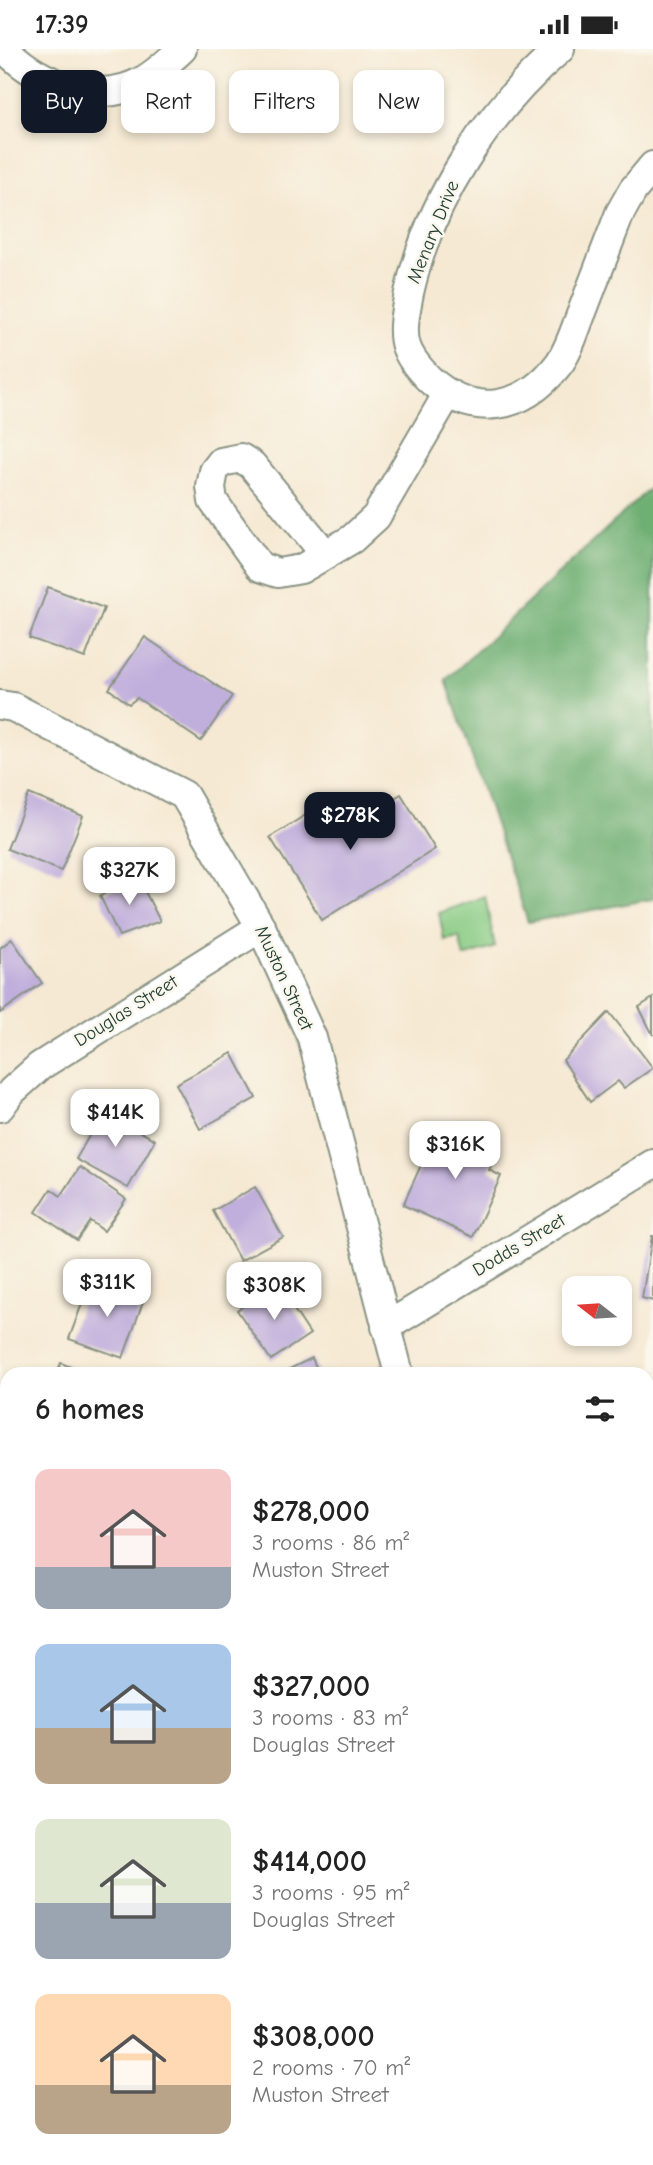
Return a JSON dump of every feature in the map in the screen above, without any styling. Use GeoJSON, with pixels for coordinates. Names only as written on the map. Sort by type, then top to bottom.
{"type":"FeatureCollection","features":[{"type":"Feature","properties":{"kind":"street"},"geometry":{"type":"LineString","coordinates":[[5,49],[38,74],[67,87],[87,91],[117,89],[142,81],[182,49]]}},
{"type":"Feature","properties":{"kind":"street","name":"Menary Drive"},"geometry":{"type":"LineString","coordinates":[[559,49],[532,73],[494,118],[449,185],[415,267],[404,316],[406,346],[420,370],[447,395],[472,404],[500,405],[530,393],[559,364],[620,213],[633,190],[653,166]]}},
{"type":"Feature","properties":{"kind":"street"},"geometry":{"type":"LineString","coordinates":[[326,555],[352,539],[376,517],[447,395]]}},
{"type":"Feature","properties":{"kind":"street","name":"Muston Street"},"geometry":{"type":"LineString","coordinates":[[0,705],[13,707],[184,796],[261,927],[312,1038],[397,1367]]}},
{"type":"Feature","properties":{"kind":"street","name":"Douglas Street"},"geometry":{"type":"LineString","coordinates":[[0,1107],[12,1091],[40,1066],[261,927]]}},
{"type":"Feature","properties":{"kind":"street","name":"Dodds Street"},"geometry":{"type":"LineString","coordinates":[[386,1327],[653,1164]]}},
{"type":"Feature","properties":{"kind":"green space"},"geometry":{"type":"Polygon","coordinates":[[[653,485],[653,899],[528,922],[446,680],[653,485]]]}},
{"type":"Feature","properties":{"kind":"green space"},"geometry":{"type":"Polygon","coordinates":[[[485,896],[495,947],[464,957],[459,937],[444,940],[439,913],[485,896]]]}},
{"type":"Feature","properties":{"kind":"building"},"geometry":{"type":"Polygon","coordinates":[[[48,587],[104,608],[85,658],[29,638],[48,587]]]}},
{"type":"Feature","properties":{"kind":"building"},"geometry":{"type":"Polygon","coordinates":[[[145,637],[232,696],[201,741],[137,698],[129,704],[109,689],[145,637]]]}},
{"type":"Feature","properties":{"kind":"building"},"geometry":{"type":"Polygon","coordinates":[[[29,794],[83,816],[61,871],[7,849],[29,794]]]}},
{"type":"Feature","properties":{"kind":"building"},"geometry":{"type":"Polygon","coordinates":[[[401,794],[435,849],[322,920],[270,837],[325,803],[342,830],[401,794]]]}},
{"type":"Feature","properties":{"kind":"building"},"geometry":{"type":"Polygon","coordinates":[[[137,876],[160,921],[119,936],[100,896],[137,876]]]}},
{"type":"Feature","properties":{"kind":"building"},"geometry":{"type":"Polygon","coordinates":[[[12,939],[42,983],[0,1013],[0,948],[12,939]]]}},
{"type":"Feature","properties":{"kind":"building"},"geometry":{"type":"Polygon","coordinates":[[[653,998],[653,1035],[639,1007],[653,998]]]}},
{"type":"Feature","properties":{"kind":"building"},"geometry":{"type":"Polygon","coordinates":[[[609,1012],[653,1068],[624,1088],[618,1081],[590,1102],[563,1060],[609,1012]]]}},
{"type":"Feature","properties":{"kind":"building"},"geometry":{"type":"Polygon","coordinates":[[[232,1053],[256,1098],[200,1129],[176,1084],[232,1053]]]}},
{"type":"Feature","properties":{"kind":"building"},"geometry":{"type":"Polygon","coordinates":[[[103,1111],[155,1140],[128,1188],[76,1159],[103,1111]]]}},
{"type":"Feature","properties":{"kind":"building"},"geometry":{"type":"Polygon","coordinates":[[[440,1123],[498,1150],[489,1170],[501,1176],[473,1237],[403,1205],[440,1123]]]}},
{"type":"Feature","properties":{"kind":"building"},"geometry":{"type":"Polygon","coordinates":[[[80,1167],[126,1199],[104,1231],[90,1221],[77,1240],[36,1212],[51,1189],[61,1196],[80,1167]]]}},
{"type":"Feature","properties":{"kind":"building"},"geometry":{"type":"Polygon","coordinates":[[[255,1187],[283,1237],[240,1261],[213,1211],[255,1187]]]}},
{"type":"Feature","properties":{"kind":"building"},"geometry":{"type":"Polygon","coordinates":[[[653,1236],[653,1301],[642,1298],[653,1236]]]}},
{"type":"Feature","properties":{"kind":"building"},"geometry":{"type":"Polygon","coordinates":[[[91,1279],[144,1299],[123,1358],[69,1339],[91,1279]]]}},
{"type":"Feature","properties":{"kind":"building"},"geometry":{"type":"Polygon","coordinates":[[[277,1284],[310,1334],[271,1360],[237,1310],[277,1284]]]}},
{"type":"Feature","properties":{"kind":"building"},"geometry":{"type":"Polygon","coordinates":[[[312,1358],[316,1367],[293,1367],[312,1358]]]}}]}
